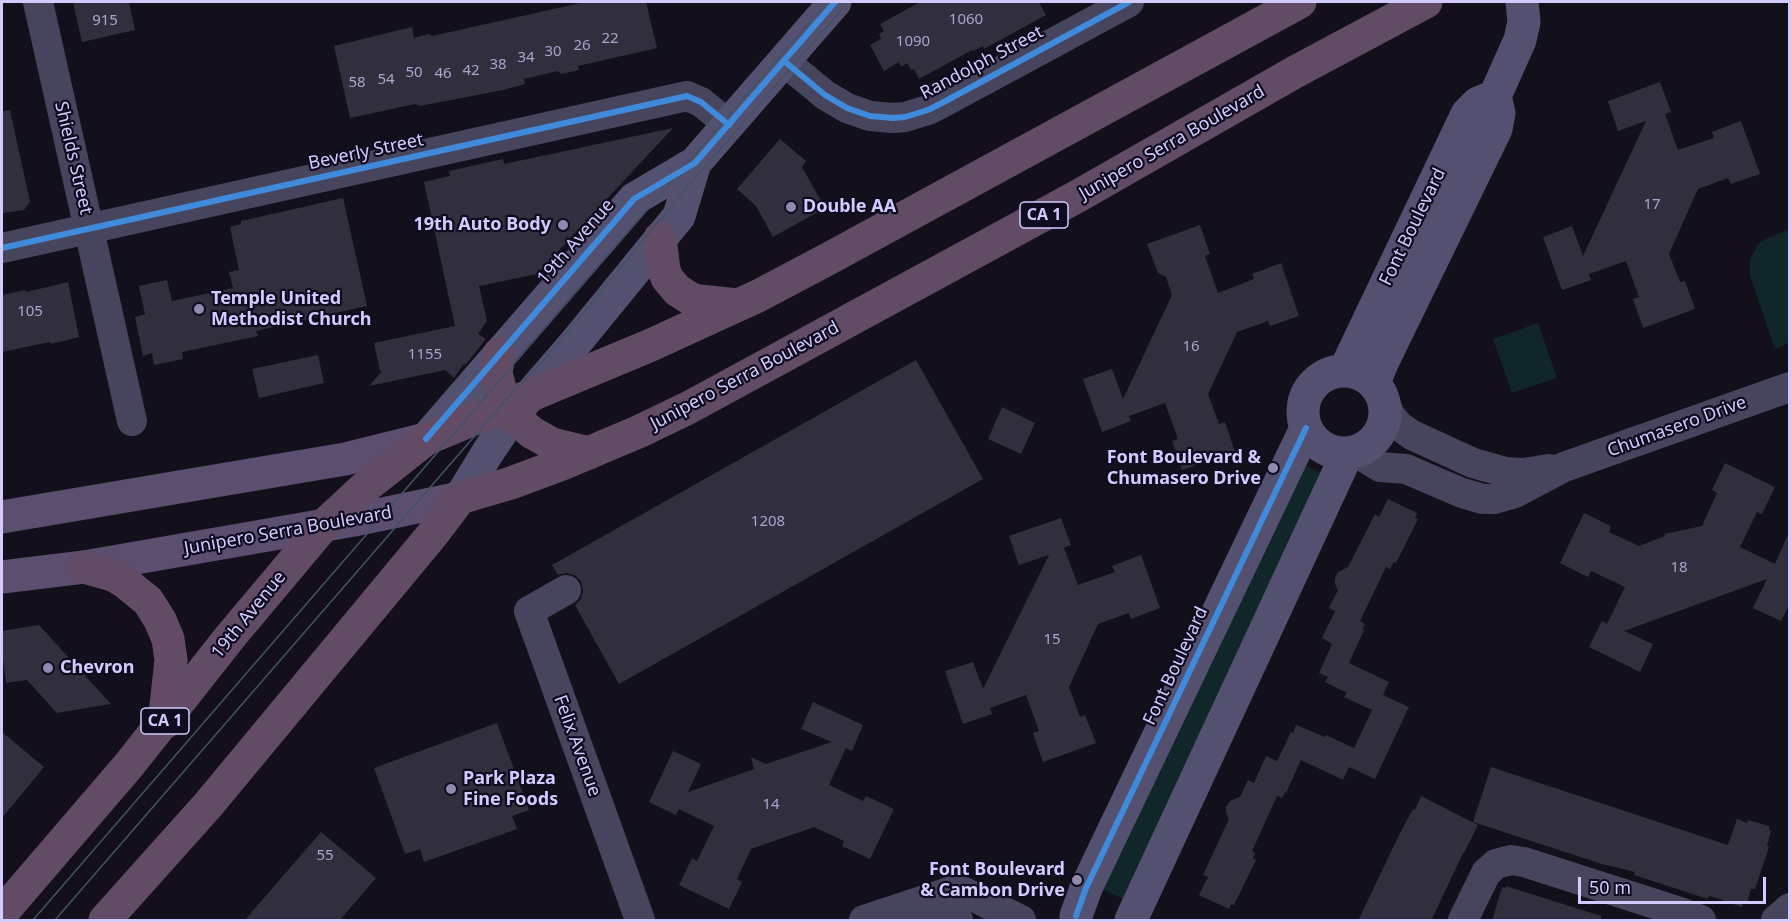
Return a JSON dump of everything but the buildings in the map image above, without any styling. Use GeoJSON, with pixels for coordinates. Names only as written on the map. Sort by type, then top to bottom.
{"type":"FeatureCollection","features":[{"type":"Feature","properties":{"kind":"highway","name":"CA 1"},"geometry":{"type":"LineString","coordinates":[[426,439],[516,405],[738,305],[828,259],[1300,2]]}},
{"type":"Feature","properties":{"kind":"highway","name":"Junipero Serra Boulevard"},"geometry":{"type":"LineString","coordinates":[[460,498],[511,483],[589,453],[688,408],[1078,196],[1295,72],[1426,2]]}},
{"type":"Feature","properties":{"kind":"highway"},"geometry":{"type":"LineString","coordinates":[[660,238],[663,270],[677,290],[699,301],[738,305]]}},
{"type":"Feature","properties":{"kind":"highway"},"geometry":{"type":"LineString","coordinates":[[499,354],[496,364],[498,382],[516,405],[522,424],[540,438],[589,453]]}},
{"type":"Feature","properties":{"kind":"highway","name":"19th Avenue"},"geometry":{"type":"LineString","coordinates":[[2,913],[164,723],[230,638],[324,525],[364,488],[426,439]]}},
{"type":"Feature","properties":{"kind":"highway","name":"19th Avenue"},"geometry":{"type":"LineString","coordinates":[[105,921],[208,805],[460,498]]}},
{"type":"Feature","properties":{"kind":"highway"},"geometry":{"type":"LineString","coordinates":[[84,567],[113,575],[126,583],[148,601],[160,620],[168,639],[171,660],[164,723]]}},
{"type":"Feature","properties":{"kind":"main road"},"geometry":{"type":"LineString","coordinates":[[2,517],[345,459],[426,439]]}},
{"type":"Feature","properties":{"kind":"main road","name":"Junipero Serra Boulevard"},"geometry":{"type":"LineString","coordinates":[[2,577],[84,567],[402,511],[460,498]]}},
{"type":"Feature","properties":{"kind":"street","name":"Shields Street"},"geometry":{"type":"LineString","coordinates":[[38,2],[132,421]]}},
{"type":"Feature","properties":{"kind":"street","name":"Randolph Street"},"geometry":{"type":"LineString","coordinates":[[784,61],[825,95],[847,108],[870,116],[905,117],[940,104],[1129,2]]}},
{"type":"Feature","properties":{"kind":"street","name":"Font Boulevard"},"geometry":{"type":"LineString","coordinates":[[1379,391],[1382,363],[1496,129],[1499,113],[1496,96],[1520,40],[1524,22],[1522,2]]}},
{"type":"Feature","properties":{"kind":"street","name":"19th Avenue"},"geometry":{"type":"LineString","coordinates":[[426,439],[633,199],[696,163],[784,61],[823,6]]}},
{"type":"Feature","properties":{"kind":"street","name":"Beverly Street"},"geometry":{"type":"LineString","coordinates":[[2,248],[687,96],[701,102],[729,124]]}},
{"type":"Feature","properties":{"kind":"street","name":"Font Boulevard"},"geometry":{"type":"LineString","coordinates":[[1345,370],[1467,114],[1478,103],[1496,96]]}},
{"type":"Feature","properties":{"kind":"street","name":"19th Avenue"},"geometry":{"type":"LineString","coordinates":[[460,498],[516,405],[577,341],[679,216],[696,163]]}},
{"type":"Feature","properties":{"kind":"street"},"geometry":{"type":"LineString","coordinates":[[1345,370],[1355,372],[1365,376],[1379,391],[1385,410],[1384,422],[1379,434],[1371,443],[1354,452],[1334,453],[1322,448],[1312,439],[1302,415],[1304,401],[1310,388],[1319,378],[1332,372],[1345,370]]}},
{"type":"Feature","properties":{"kind":"street","name":"Chumasero Drive"},"geometry":{"type":"LineString","coordinates":[[1354,452],[1380,467],[1406,469],[1462,493],[1484,499],[1504,497],[1564,467],[1790,387]]}},
{"type":"Feature","properties":{"kind":"street","name":"Chumasero Drive"},"geometry":{"type":"LineString","coordinates":[[1379,391],[1390,415],[1399,426],[1412,435],[1473,464],[1505,472],[1523,473],[1564,467]]}},
{"type":"Feature","properties":{"kind":"street","name":"Font Boulevard"},"geometry":{"type":"LineString","coordinates":[[1078,919],[1086,888],[1306,428]]}},
{"type":"Feature","properties":{"kind":"street"},"geometry":{"type":"LineString","coordinates":[[1131,921],[1354,452]]}},
{"type":"Feature","properties":{"kind":"street","name":"Felix Avenue"},"geometry":{"type":"LineString","coordinates":[[566,590],[530,611],[640,921]]}},
{"type":"Feature","properties":{"kind":"street"},"geometry":{"type":"LineString","coordinates":[[1463,921],[1486,873],[1496,864],[1511,860],[1524,861],[1701,921]]}},
{"type":"Feature","properties":{"kind":"street"},"geometry":{"type":"LineString","coordinates":[[864,921],[952,891],[964,892],[1021,921]]}},
{"type":"Feature","properties":{"kind":"street"},"geometry":{"type":"LineString","coordinates":[[909,905],[929,908],[958,921]]}},
{"type":"Feature","properties":{"kind":"street"},"geometry":{"type":"LineString","coordinates":[[1776,921],[1790,908]]}},
{"type":"Feature","properties":{"kind":"green space"},"geometry":{"type":"Polygon","coordinates":[[[1789,229],[1789,343],[1775,349],[1750,276],[1750,259],[1759,243],[1789,229]]]}},
{"type":"Feature","properties":{"kind":"green space"},"geometry":{"type":"Polygon","coordinates":[[[1538,323],[1557,378],[1512,393],[1493,339],[1538,323]]]}},
{"type":"Feature","properties":{"kind":"green space"},"geometry":{"type":"Polygon","coordinates":[[[1302,464],[1325,475],[1123,899],[1101,888],[1302,464]]]}},
{"type":"Feature","properties":{"kind":"tram line"},"geometry":{"type":"LineString","coordinates":[[33,920],[827,2]]}},
{"type":"Feature","properties":{"kind":"tram line"},"geometry":{"type":"LineString","coordinates":[[55,920],[505,401],[548,355],[689,185],[848,2]]}},
{"type":"Feature","properties":{"kind":"cycle path"},"geometry":{"type":"LineString","coordinates":[[426,439],[634,199],[695,163],[835,2]]}},
{"type":"Feature","properties":{"kind":"cycle path"},"geometry":{"type":"LineString","coordinates":[[784,61],[825,95],[847,108],[870,116],[905,117],[940,104],[1129,2]]}},
{"type":"Feature","properties":{"kind":"cycle path"},"geometry":{"type":"LineString","coordinates":[[2,248],[687,96],[701,102],[729,125]]}},
{"type":"Feature","properties":{"kind":"cycle path"},"geometry":{"type":"LineString","coordinates":[[1076,916],[1086,888],[1306,428]]}},
{"type":"Feature","properties":{"kind":"place","name":"Double AA"},"geometry":{"type":"Point","coordinates":[791,207]}},
{"type":"Feature","properties":{"kind":"place","name":"19th Auto Body"},"geometry":{"type":"Point","coordinates":[563,225]}},
{"type":"Feature","properties":{"kind":"place","name":"Temple United Methodist Church"},"geometry":{"type":"Point","coordinates":[199,309]}},
{"type":"Feature","properties":{"kind":"place","name":"Font Boulevard & Chumasero Drive"},"geometry":{"type":"Point","coordinates":[1273,468]}},
{"type":"Feature","properties":{"kind":"place","name":"Chevron"},"geometry":{"type":"Point","coordinates":[48,668]}},
{"type":"Feature","properties":{"kind":"place","name":"Park Plaza Fine Foods"},"geometry":{"type":"Point","coordinates":[451,789]}},
{"type":"Feature","properties":{"kind":"place","name":"Font Boulevard & Cambon Drive"},"geometry":{"type":"Point","coordinates":[1077,880]}}]}
